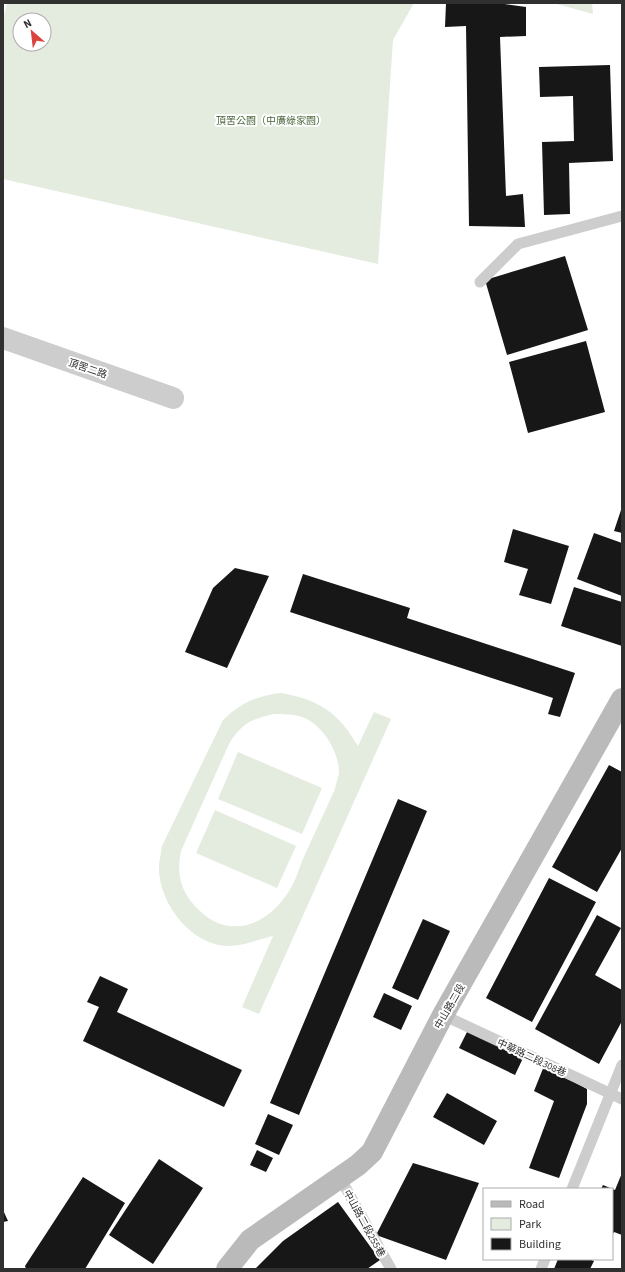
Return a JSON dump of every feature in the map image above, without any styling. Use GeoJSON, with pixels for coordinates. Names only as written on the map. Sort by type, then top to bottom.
{"type":"FeatureCollection","features":[{"type":"Feature","properties":{"kind":"main road","name":"中山路二段"},"geometry":{"type":"LineString","coordinates":[[226,1269],[250,1240],[340,1176],[358,1165],[372,1152],[443,1015],[622,699]]}},
{"type":"Feature","properties":{"kind":"street","name":"頂罟二路"},"geometry":{"type":"LineString","coordinates":[[3,338],[172,398]]}},
{"type":"Feature","properties":{"kind":"lane"},"geometry":{"type":"LineString","coordinates":[[480,282],[518,244],[622,216]]}},
{"type":"Feature","properties":{"kind":"lane","name":"中華路二段308巷"},"geometry":{"type":"LineString","coordinates":[[443,1015],[622,1099]]}},
{"type":"Feature","properties":{"kind":"lane"},"geometry":{"type":"LineString","coordinates":[[572,1188],[622,1065]]}},
{"type":"Feature","properties":{"kind":"lane","name":"中山路二段255巷"},"geometry":{"type":"LineString","coordinates":[[340,1176],[391,1269]]}},
{"type":"Feature","properties":{"kind":"green space","name":"頂罟公園（中廣綠家園）"},"geometry":{"type":"Polygon","coordinates":[[[7,3],[414,3],[393,40],[378,264],[3,179],[3,19],[7,3]]]}},
{"type":"Feature","properties":{"kind":"green space"},"geometry":{"type":"Polygon","coordinates":[[[553,3],[592,3],[593,14],[553,3]]]}},
{"type":"Feature","properties":{"kind":"green space"},"geometry":{"type":"Polygon","coordinates":[[[282,693],[307,699],[326,709],[343,724],[358,746],[374,712],[391,719],[259,1014],[242,1007],[273,936],[234,946],[214,944],[201,938],[178,918],[170,906],[160,878],[159,864],[162,846],[223,720],[236,709],[250,701],[273,694],[282,693]],[[274,714],[247,723],[233,737],[181,851],[179,868],[184,891],[188,898],[200,911],[211,920],[223,925],[246,925],[258,921],[269,914],[278,905],[294,883],[302,861],[335,789],[339,773],[336,755],[328,739],[316,725],[302,717],[274,714]]]}},
{"type":"Feature","properties":{"kind":"green space"},"geometry":{"type":"Polygon","coordinates":[[[238,752],[322,788],[302,834],[218,799],[238,752]]]}},
{"type":"Feature","properties":{"kind":"green space"},"geometry":{"type":"Polygon","coordinates":[[[215,810],[296,846],[277,888],[196,853],[215,810]]]}},
{"type":"Feature","properties":{"kind":"building"},"geometry":{"type":"Polygon","coordinates":[[[446,3],[497,3],[526,7],[526,36],[500,37],[506,196],[523,194],[525,227],[469,226],[466,26],[445,27],[446,3]]]}},
{"type":"Feature","properties":{"kind":"building"},"geometry":{"type":"Polygon","coordinates":[[[610,65],[613,161],[569,163],[570,214],[544,215],[542,142],[574,141],[573,96],[540,97],[539,67],[610,65]]]}},
{"type":"Feature","properties":{"kind":"building"},"geometry":{"type":"Polygon","coordinates":[[[565,256],[588,330],[507,355],[485,280],[565,256]]]}},
{"type":"Feature","properties":{"kind":"building"},"geometry":{"type":"Polygon","coordinates":[[[586,341],[605,412],[528,433],[509,362],[586,341]]]}},
{"type":"Feature","properties":{"kind":"building"},"geometry":{"type":"Polygon","coordinates":[[[622,507],[622,533],[614,531],[622,507]]]}},
{"type":"Feature","properties":{"kind":"building"},"geometry":{"type":"Polygon","coordinates":[[[513,529],[569,546],[551,604],[519,595],[528,569],[504,562],[513,529]]]}},
{"type":"Feature","properties":{"kind":"building"},"geometry":{"type":"Polygon","coordinates":[[[594,533],[622,543],[622,596],[577,579],[594,533]]]}},
{"type":"Feature","properties":{"kind":"building"},"geometry":{"type":"Polygon","coordinates":[[[235,568],[269,576],[227,668],[185,652],[213,588],[235,568]]]}},
{"type":"Feature","properties":{"kind":"building"},"geometry":{"type":"Polygon","coordinates":[[[303,574],[410,608],[407,618],[575,673],[560,717],[548,714],[553,698],[290,612],[303,574]]]}},
{"type":"Feature","properties":{"kind":"building"},"geometry":{"type":"Polygon","coordinates":[[[574,587],[622,602],[622,646],[561,626],[574,587]]]}},
{"type":"Feature","properties":{"kind":"building"},"geometry":{"type":"Polygon","coordinates":[[[609,765],[622,772],[622,848],[597,892],[552,867],[609,765]]]}},
{"type":"Feature","properties":{"kind":"building"},"geometry":{"type":"Polygon","coordinates":[[[398,799],[427,811],[299,1115],[270,1103],[398,799]]]}},
{"type":"Feature","properties":{"kind":"building"},"geometry":{"type":"Polygon","coordinates":[[[549,878],[596,902],[532,1022],[486,998],[549,878]]]}},
{"type":"Feature","properties":{"kind":"building"},"geometry":{"type":"Polygon","coordinates":[[[597,915],[621,928],[595,975],[622,990],[622,1021],[599,1064],[535,1029],[597,915]]]}},
{"type":"Feature","properties":{"kind":"building"},"geometry":{"type":"Polygon","coordinates":[[[423,919],[450,931],[418,1000],[392,988],[423,919]]]}},
{"type":"Feature","properties":{"kind":"building"},"geometry":{"type":"Polygon","coordinates":[[[100,976],[128,989],[117,1012],[242,1070],[224,1107],[83,1041],[99,1007],[87,1002],[100,976]]]}},
{"type":"Feature","properties":{"kind":"building"},"geometry":{"type":"Polygon","coordinates":[[[384,993],[412,1006],[401,1030],[373,1017],[384,993]]]}},
{"type":"Feature","properties":{"kind":"building"},"geometry":{"type":"Polygon","coordinates":[[[468,1030],[524,1056],[515,1075],[459,1048],[468,1030]]]}},
{"type":"Feature","properties":{"kind":"building"},"geometry":{"type":"Polygon","coordinates":[[[544,1066],[587,1089],[587,1104],[559,1178],[529,1168],[554,1101],[534,1091],[544,1066]]]}},
{"type":"Feature","properties":{"kind":"building"},"geometry":{"type":"Polygon","coordinates":[[[447,1093],[497,1121],[484,1145],[433,1117],[447,1093]]]}},
{"type":"Feature","properties":{"kind":"building"},"geometry":{"type":"Polygon","coordinates":[[[268,1114],[293,1125],[279,1155],[255,1144],[268,1114]]]}},
{"type":"Feature","properties":{"kind":"building"},"geometry":{"type":"Polygon","coordinates":[[[257,1150],[273,1158],[266,1172],[250,1165],[257,1150]]]}},
{"type":"Feature","properties":{"kind":"building"},"geometry":{"type":"Polygon","coordinates":[[[159,1159],[203,1188],[153,1264],[109,1235],[159,1159]]]}},
{"type":"Feature","properties":{"kind":"building"},"geometry":{"type":"Polygon","coordinates":[[[413,1163],[479,1183],[446,1260],[376,1235],[413,1163]]]}},
{"type":"Feature","properties":{"kind":"building"},"geometry":{"type":"Polygon","coordinates":[[[622,1173],[622,1235],[614,1232],[613,1234],[613,1189],[615,1190],[622,1173]]]}},
{"type":"Feature","properties":{"kind":"building"},"geometry":{"type":"Polygon","coordinates":[[[83,1177],[125,1203],[85,1269],[26,1269],[25,1266],[83,1177]]]}},
{"type":"Feature","properties":{"kind":"building"},"geometry":{"type":"Polygon","coordinates":[[[603,1185],[610,1188],[602,1188],[603,1185]]]}},
{"type":"Feature","properties":{"kind":"building"},"geometry":{"type":"Polygon","coordinates":[[[338,1202],[380,1260],[367,1269],[255,1269],[283,1241],[338,1202]]]}},
{"type":"Feature","properties":{"kind":"building"},"geometry":{"type":"Polygon","coordinates":[[[3,1210],[8,1221],[3,1222],[3,1210]]]}},
{"type":"Feature","properties":{"kind":"building"},"geometry":{"type":"Polygon","coordinates":[[[558,1260],[594,1261],[590,1269],[554,1269],[558,1260]]]}}]}
